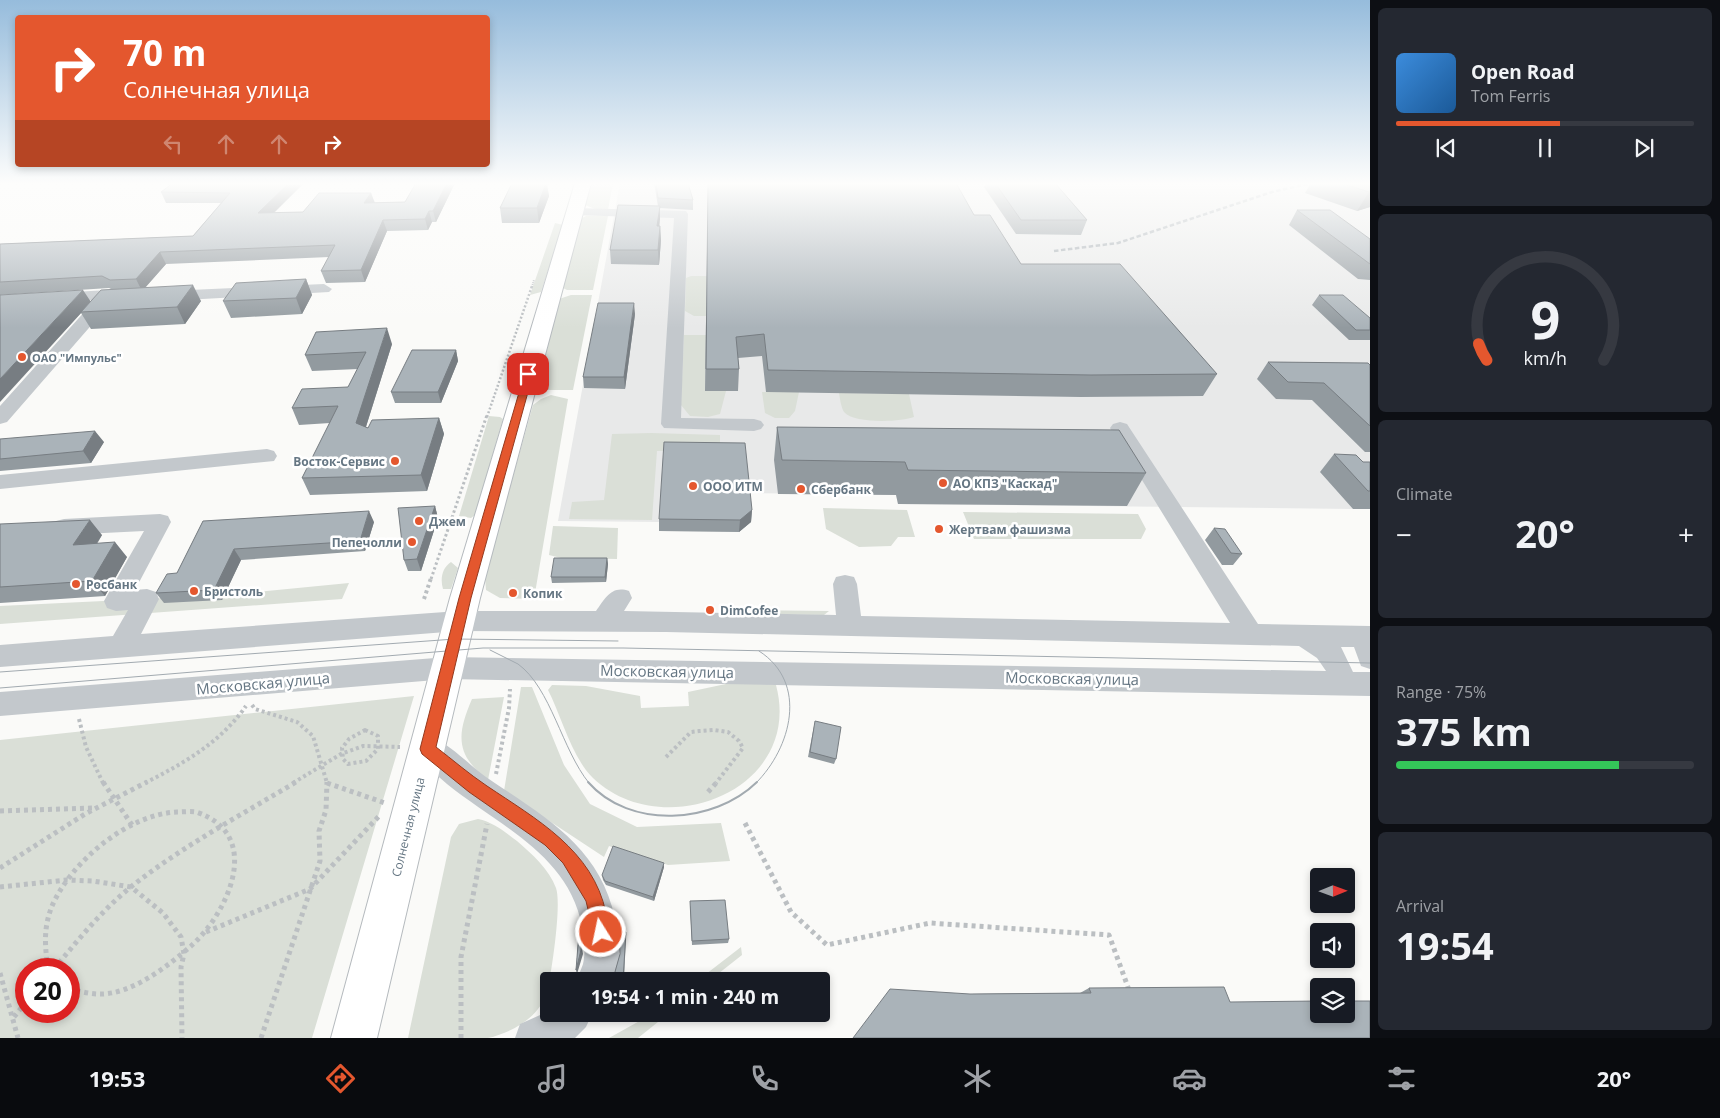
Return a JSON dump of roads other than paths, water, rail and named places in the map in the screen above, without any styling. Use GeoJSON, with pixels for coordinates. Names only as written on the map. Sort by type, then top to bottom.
{"type":"FeatureCollection","features":[{"type":"Feature","properties":{"kind":"main road","name":"Солнечная улица"},"geometry":{"type":"LineString","coordinates":[[354,1038],[418,748],[448,668],[459,621],[569,231]]}},
{"type":"Feature","properties":{"kind":"street"},"geometry":{"type":"LineString","coordinates":[[680,231],[671,424],[754,425]]}},
{"type":"Feature","properties":{"kind":"street"},"geometry":{"type":"LineString","coordinates":[[156,296],[324,289]]}},
{"type":"Feature","properties":{"kind":"street"},"geometry":{"type":"LineString","coordinates":[[0,301],[109,295],[0,418]]}},
{"type":"Feature","properties":{"kind":"street"},"geometry":{"type":"LineString","coordinates":[[106,299],[126,298]]}},
{"type":"Feature","properties":{"kind":"street"},"geometry":{"type":"LineString","coordinates":[[1120,428],[1250,634]]}},
{"type":"Feature","properties":{"kind":"street"},"geometry":{"type":"LineString","coordinates":[[0,482],[267,456]]}},
{"type":"Feature","properties":{"kind":"street"},"geometry":{"type":"LineString","coordinates":[[38,529],[160,522],[116,601],[147,599],[121,647]]}},
{"type":"Feature","properties":{"kind":"street"},"geometry":{"type":"LineString","coordinates":[[844,584],[850,626]]}},
{"type":"Feature","properties":{"kind":"street"},"geometry":{"type":"LineString","coordinates":[[602,622],[620,598]]}},
{"type":"Feature","properties":{"kind":"street"},"geometry":{"type":"LineString","coordinates":[[0,656],[459,621],[850,626],[1370,637]]}},
{"type":"Feature","properties":{"kind":"street"},"geometry":{"type":"LineString","coordinates":[[1303,636],[1320,645],[1335,659],[1340,673],[1336,683]]}},
{"type":"Feature","properties":{"kind":"street"},"geometry":{"type":"LineString","coordinates":[[1370,642],[1367,648],[1370,658]]}},
{"type":"Feature","properties":{"kind":"street","name":"Московская улица"},"geometry":{"type":"LineString","coordinates":[[0,704],[448,668],[1370,684]]}},
{"type":"Feature","properties":{"kind":"street"},"geometry":{"type":"LineString","coordinates":[[418,748],[551,839],[569,858],[585,880],[595,899],[602,944],[600,972]]}},
{"type":"Feature","properties":{"kind":"street"},"geometry":{"type":"LineString","coordinates":[[534,1038],[564,1022]]}},
{"type":"Feature","properties":{"kind":"tram line"},"geometry":{"type":"LineString","coordinates":[[0,672],[455,639],[618,641]]}},
{"type":"Feature","properties":{"kind":"tram line"},"geometry":{"type":"LineString","coordinates":[[0,688],[483,648],[623,648],[1370,663]]}},
{"type":"Feature","properties":{"kind":"tram line"},"geometry":{"type":"LineString","coordinates":[[490,650],[518,664],[539,688],[548,703],[571,754],[589,783]]}},
{"type":"Feature","properties":{"kind":"tram line"},"geometry":{"type":"LineString","coordinates":[[757,782],[768,769],[778,752],[786,734],[789,716],[789,698],[785,680],[775,664],[759,651]]}},
{"type":"Feature","properties":{"kind":"tram line"},"geometry":{"type":"LineString","coordinates":[[589,783],[606,798],[626,808],[649,814],[672,816],[696,813],[718,806],[739,796],[757,782]]}},
{"type":"Feature","properties":{"kind":"railway"},"geometry":{"type":"LineString","coordinates":[[1054,251],[1118,243],[1153,231]]}},
{"type":"Feature","properties":{"kind":"place","name":"ОАО \"Импульс\""},"geometry":{"type":"Point","coordinates":[22,357]}},
{"type":"Feature","properties":{"kind":"place","name":"Восток-Сервис"},"geometry":{"type":"Point","coordinates":[395,461]}},
{"type":"Feature","properties":{"kind":"place","name":"АО КПЗ \"Каскад\""},"geometry":{"type":"Point","coordinates":[943,483]}},
{"type":"Feature","properties":{"kind":"place","name":"ООО ИТМ"},"geometry":{"type":"Point","coordinates":[693,486]}},
{"type":"Feature","properties":{"kind":"place","name":"Сбербанк"},"geometry":{"type":"Point","coordinates":[801,489]}},
{"type":"Feature","properties":{"kind":"place","name":"Джем"},"geometry":{"type":"Point","coordinates":[419,521]}},
{"type":"Feature","properties":{"kind":"place","name":"Жертвам фашизма"},"geometry":{"type":"Point","coordinates":[939,529]}},
{"type":"Feature","properties":{"kind":"place","name":"Пепечолли"},"geometry":{"type":"Point","coordinates":[412,542]}},
{"type":"Feature","properties":{"kind":"place","name":"Росбанк"},"geometry":{"type":"Point","coordinates":[76,584]}},
{"type":"Feature","properties":{"kind":"place","name":"Бристоль"},"geometry":{"type":"Point","coordinates":[194,591]}},
{"type":"Feature","properties":{"kind":"place","name":"Копик"},"geometry":{"type":"Point","coordinates":[513,593]}},
{"type":"Feature","properties":{"kind":"place","name":"DimCofee"},"geometry":{"type":"Point","coordinates":[710,610]}}]}
